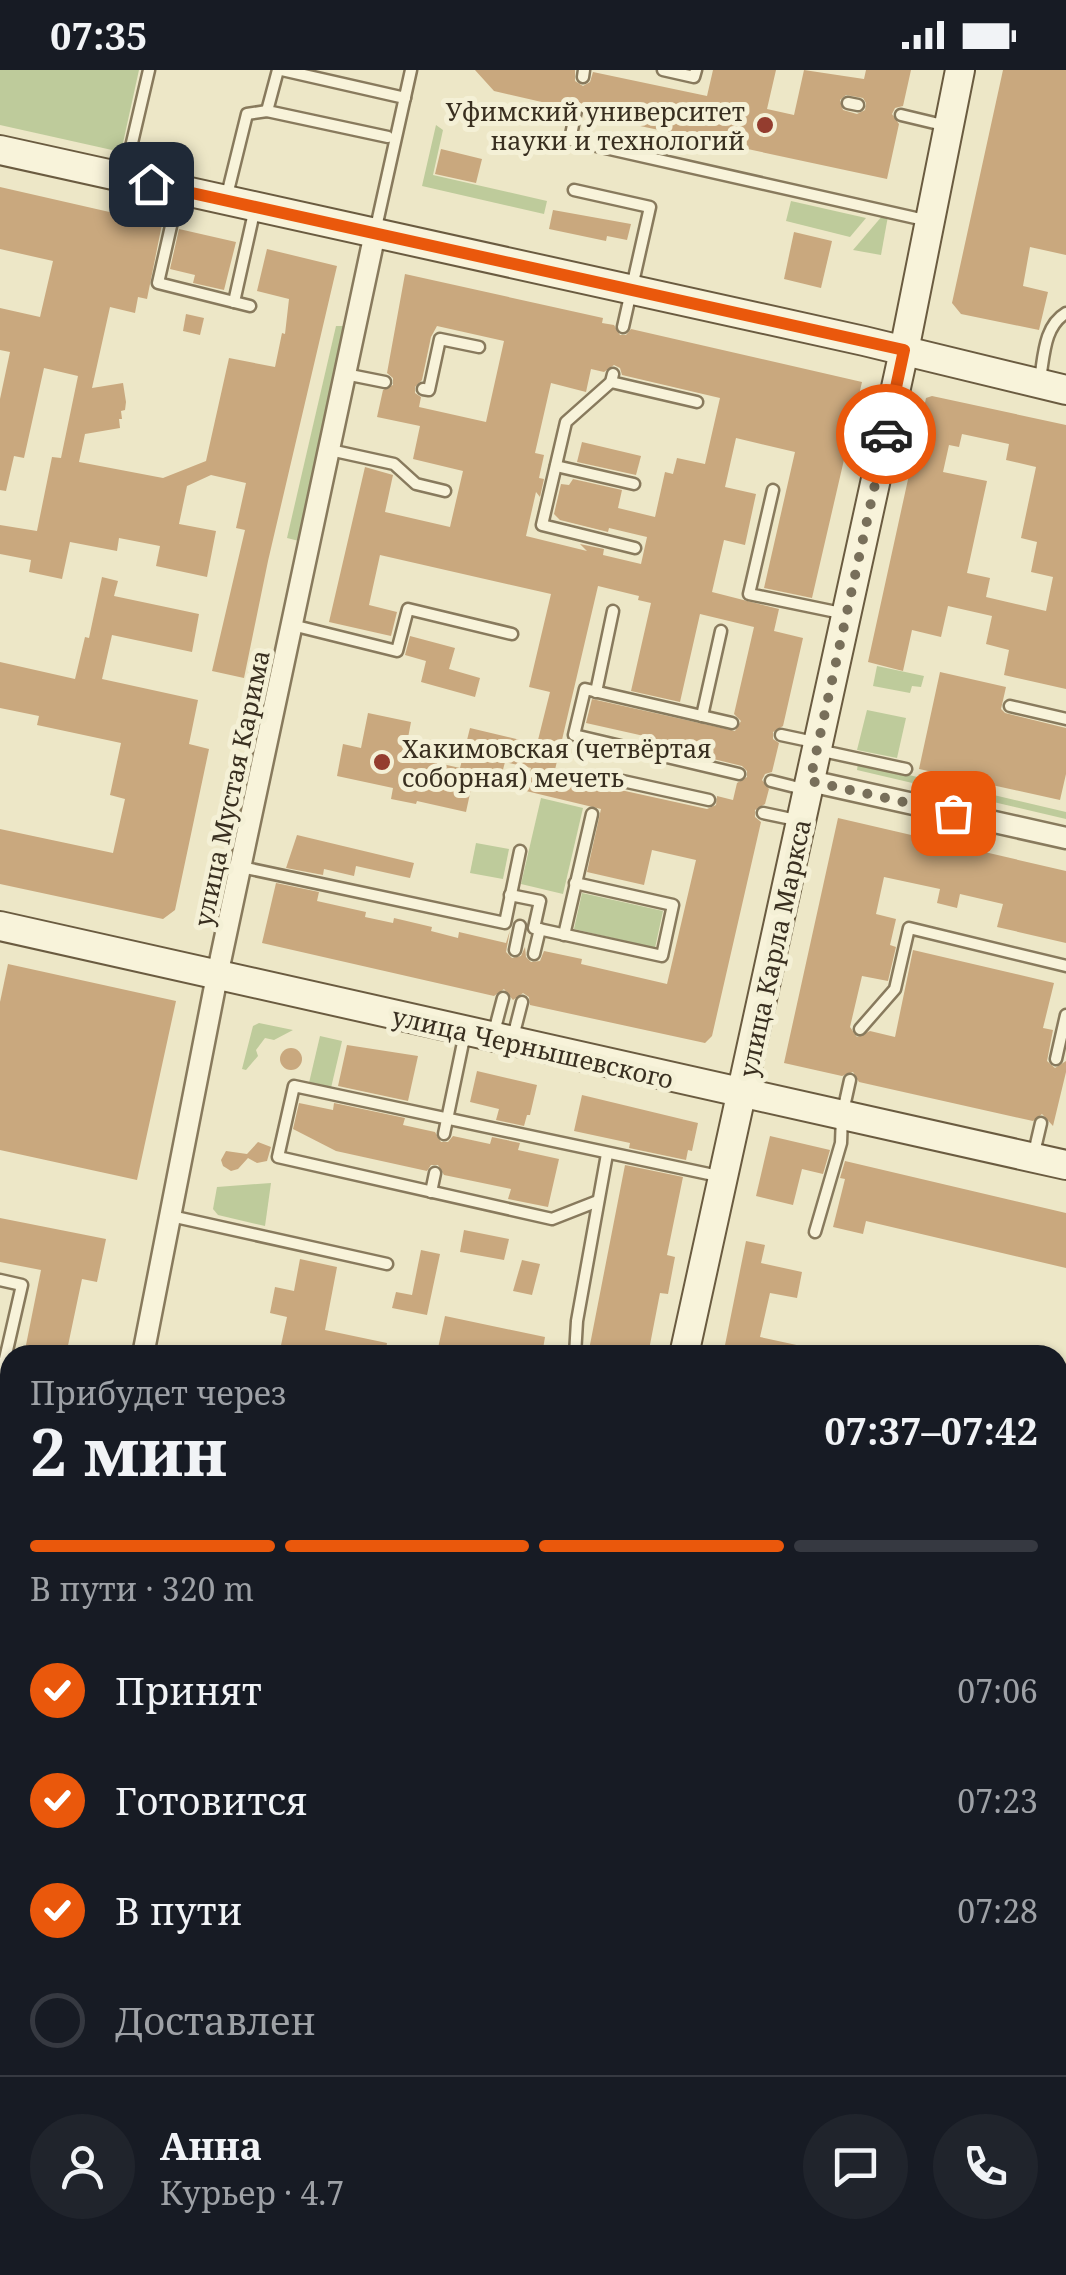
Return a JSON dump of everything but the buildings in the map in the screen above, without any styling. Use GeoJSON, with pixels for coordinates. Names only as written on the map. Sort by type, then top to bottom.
{"type":"FeatureCollection","features":[{"type":"Feature","properties":{"kind":"street","name":"улица Карла Маркса"},"geometry":{"type":"LineString","coordinates":[[686,1345],[904,350],[960,70]]}},
{"type":"Feature","properties":{"kind":"street"},"geometry":{"type":"LineString","coordinates":[[0,150],[1052,386]]}},
{"type":"Feature","properties":{"kind":"street","name":"улица Мустая Карима"},"geometry":{"type":"LineString","coordinates":[[146,1345],[217,976],[375,234]]}},
{"type":"Feature","properties":{"kind":"street"},"geometry":{"type":"LineString","coordinates":[[809,785],[1066,838]]}},
{"type":"Feature","properties":{"kind":"street","name":"улица Чернышевского"},"geometry":{"type":"LineString","coordinates":[[0,926],[1066,1164]]}},
{"type":"Feature","properties":{"kind":"lane"},"geometry":{"type":"LineString","coordinates":[[123,178],[149,70]]}},
{"type":"Feature","properties":{"kind":"lane"},"geometry":{"type":"LineString","coordinates":[[267,111],[280,70],[404,98]]}},
{"type":"Feature","properties":{"kind":"lane"},"geometry":{"type":"LineString","coordinates":[[375,234],[411,70]]}},
{"type":"Feature","properties":{"kind":"lane"},"geometry":{"type":"LineString","coordinates":[[663,70],[694,77],[696,70]]}},
{"type":"Feature","properties":{"kind":"lane"},"geometry":{"type":"LineString","coordinates":[[576,110],[570,140],[930,221]]}},
{"type":"Feature","properties":{"kind":"lane"},"geometry":{"type":"LineString","coordinates":[[226,200],[247,114],[267,111],[388,137]]}},
{"type":"Feature","properties":{"kind":"lane"},"geometry":{"type":"LineString","coordinates":[[901,115],[948,126]]}},
{"type":"Feature","properties":{"kind":"lane"},"geometry":{"type":"LineString","coordinates":[[179,190],[158,283],[250,306]]}},
{"type":"Feature","properties":{"kind":"lane"},"geometry":{"type":"LineString","coordinates":[[574,190],[650,207],[623,328]]}},
{"type":"Feature","properties":{"kind":"lane"},"geometry":{"type":"LineString","coordinates":[[234,302],[255,207]]}},
{"type":"Feature","properties":{"kind":"lane"},"geometry":{"type":"LineString","coordinates":[[1052,386],[1049,332],[1056,319],[1066,314]]}},
{"type":"Feature","properties":{"kind":"lane"},"geometry":{"type":"LineString","coordinates":[[423,390],[428,390],[440,339],[479,347]]}},
{"type":"Feature","properties":{"kind":"lane"},"geometry":{"type":"LineString","coordinates":[[345,374],[385,382]]}},
{"type":"Feature","properties":{"kind":"lane"},"geometry":{"type":"LineString","coordinates":[[635,548],[542,525],[566,422],[612,378],[697,402]]}},
{"type":"Feature","properties":{"kind":"lane"},"geometry":{"type":"LineString","coordinates":[[885,438],[916,444]]}},
{"type":"Feature","properties":{"kind":"lane"},"geometry":{"type":"LineString","coordinates":[[329,450],[394,464],[416,484],[445,491]]}},
{"type":"Feature","properties":{"kind":"lane"},"geometry":{"type":"LineString","coordinates":[[556,466],[634,484]]}},
{"type":"Feature","properties":{"kind":"lane"},"geometry":{"type":"LineString","coordinates":[[772,490],[749,594],[847,614]]}},
{"type":"Feature","properties":{"kind":"lane"},"geometry":{"type":"LineString","coordinates":[[292,625],[397,651],[408,609],[512,634]]}},
{"type":"Feature","properties":{"kind":"lane"},"geometry":{"type":"LineString","coordinates":[[596,692],[613,611]]}},
{"type":"Feature","properties":{"kind":"lane"},"geometry":{"type":"LineString","coordinates":[[702,716],[721,631]]}},
{"type":"Feature","properties":{"kind":"lane"},"geometry":{"type":"LineString","coordinates":[[732,723],[585,689],[574,734],[739,774]]}},
{"type":"Feature","properties":{"kind":"lane"},"geometry":{"type":"LineString","coordinates":[[1010,706],[1066,719]]}},
{"type":"Feature","properties":{"kind":"lane"},"geometry":{"type":"LineString","coordinates":[[781,735],[906,769]]}},
{"type":"Feature","properties":{"kind":"lane"},"geometry":{"type":"LineString","coordinates":[[618,780],[709,800]]}},
{"type":"Feature","properties":{"kind":"lane"},"geometry":{"type":"LineString","coordinates":[[770,781],[809,785]]}},
{"type":"Feature","properties":{"kind":"lane"},"geometry":{"type":"LineString","coordinates":[[763,812],[802,822]]}},
{"type":"Feature","properties":{"kind":"lane"},"geometry":{"type":"LineString","coordinates":[[564,935],[592,814]]}},
{"type":"Feature","properties":{"kind":"lane"},"geometry":{"type":"LineString","coordinates":[[240,867],[504,923],[520,851]]}},
{"type":"Feature","properties":{"kind":"lane"},"geometry":{"type":"LineString","coordinates":[[510,894],[540,901],[534,928],[662,956],[673,905],[575,883]]}},
{"type":"Feature","properties":{"kind":"lane"},"geometry":{"type":"LineString","coordinates":[[515,950],[520,926]]}},
{"type":"Feature","properties":{"kind":"lane"},"geometry":{"type":"LineString","coordinates":[[860,1029],[895,989],[909,928],[1066,966]]}},
{"type":"Feature","properties":{"kind":"lane"},"geometry":{"type":"LineString","coordinates":[[534,954],[540,929]]}},
{"type":"Feature","properties":{"kind":"lane"},"geometry":{"type":"LineString","coordinates":[[444,1134],[447,1119],[490,1038],[503,998]]}},
{"type":"Feature","properties":{"kind":"lane"},"geometry":{"type":"LineString","coordinates":[[490,1038],[522,1002]]}},
{"type":"Feature","properties":{"kind":"lane"},"geometry":{"type":"LineString","coordinates":[[1056,1059],[1066,1014]]}},
{"type":"Feature","properties":{"kind":"lane"},"geometry":{"type":"LineString","coordinates":[[814,1232],[841,1143],[850,1080]]}},
{"type":"Feature","properties":{"kind":"lane"},"geometry":{"type":"LineString","coordinates":[[598,1201],[552,1218],[278,1157],[294,1086],[724,1177]]}},
{"type":"Feature","properties":{"kind":"lane"},"geometry":{"type":"LineString","coordinates":[[1033,1158],[1041,1123]]}},
{"type":"Feature","properties":{"kind":"lane"},"geometry":{"type":"LineString","coordinates":[[576,1345],[607,1154]]}},
{"type":"Feature","properties":{"kind":"lane"},"geometry":{"type":"LineString","coordinates":[[431,1192],[435,1173]]}},
{"type":"Feature","properties":{"kind":"lane"},"geometry":{"type":"LineString","coordinates":[[170,1215],[386,1264]]}},
{"type":"Feature","properties":{"kind":"lane"},"geometry":{"type":"LineString","coordinates":[[0,1280],[22,1285],[8,1345]]}},
{"type":"Feature","properties":{"kind":"green space"},"geometry":{"type":"Polygon","coordinates":[[[0,70],[139,70],[121,152],[0,125],[0,70]]]}},
{"type":"Feature","properties":{"kind":"green space"},"geometry":{"type":"Polygon","coordinates":[[[436,125],[443,130],[433,175],[547,201],[544,214],[422,186],[436,125]]]}},
{"type":"Feature","properties":{"kind":"green space"},"geometry":{"type":"Polygon","coordinates":[[[791,201],[866,218],[850,237],[786,221],[791,201]]]}},
{"type":"Feature","properties":{"kind":"green space"},"geometry":{"type":"Polygon","coordinates":[[[883,215],[888,216],[881,255],[853,250],[883,215]]]}},
{"type":"Feature","properties":{"kind":"green space"},"geometry":{"type":"Polygon","coordinates":[[[336,326],[346,326],[299,541],[287,538],[336,326]]]}},
{"type":"Feature","properties":{"kind":"green space"},"geometry":{"type":"Polygon","coordinates":[[[877,666],[924,676],[921,687],[912,686],[910,693],[873,686],[877,666]]]}},
{"type":"Feature","properties":{"kind":"green space"},"geometry":{"type":"Polygon","coordinates":[[[867,710],[906,718],[897,758],[857,750],[867,710]]]}},
{"type":"Feature","properties":{"kind":"green space"},"geometry":{"type":"Polygon","coordinates":[[[858,763],[1066,812],[1066,819],[857,770],[858,763]]]}},
{"type":"Feature","properties":{"kind":"green space"},"geometry":{"type":"Polygon","coordinates":[[[541,798],[583,808],[563,894],[521,884],[541,798]]]}},
{"type":"Feature","properties":{"kind":"green space"},"geometry":{"type":"Polygon","coordinates":[[[476,843],[509,849],[503,879],[470,873],[476,843]]]}},
{"type":"Feature","properties":{"kind":"green space"},"geometry":{"type":"Polygon","coordinates":[[[582,893],[663,911],[655,948],[574,929],[582,893]]]}},
{"type":"Feature","properties":{"kind":"green space"},"geometry":{"type":"Polygon","coordinates":[[[259,1023],[293,1030],[274,1040],[265,1038],[256,1050],[258,1056],[246,1070],[242,1069],[253,1026],[259,1023]]]}},
{"type":"Feature","properties":{"kind":"green space"},"geometry":{"type":"Polygon","coordinates":[[[320,1036],[342,1041],[331,1088],[309,1083],[320,1036]]]}},
{"type":"Feature","properties":{"kind":"green space"},"geometry":{"type":"Polygon","coordinates":[[[271,1183],[265,1226],[218,1215],[213,1209],[217,1187],[271,1183]]]}},
{"type":"Feature","properties":{"kind":"way so far"},"geometry":{"type":"LineString","coordinates":[[886,434],[810,781],[953,813]]}},
{"type":"Feature","properties":{"kind":"place","name":"Уфимский университет науки и технологий"},"geometry":{"type":"Point","coordinates":[765,125]}},
{"type":"Feature","properties":{"kind":"place","name":"Хакимовская (четвёртая соборная) мечеть"},"geometry":{"type":"Point","coordinates":[382,762]}},
{"type":"Feature","properties":{"kind":"route"},"geometry":{"type":"LineString","coordinates":[[151,184],[904,350],[886,434]]}}]}
